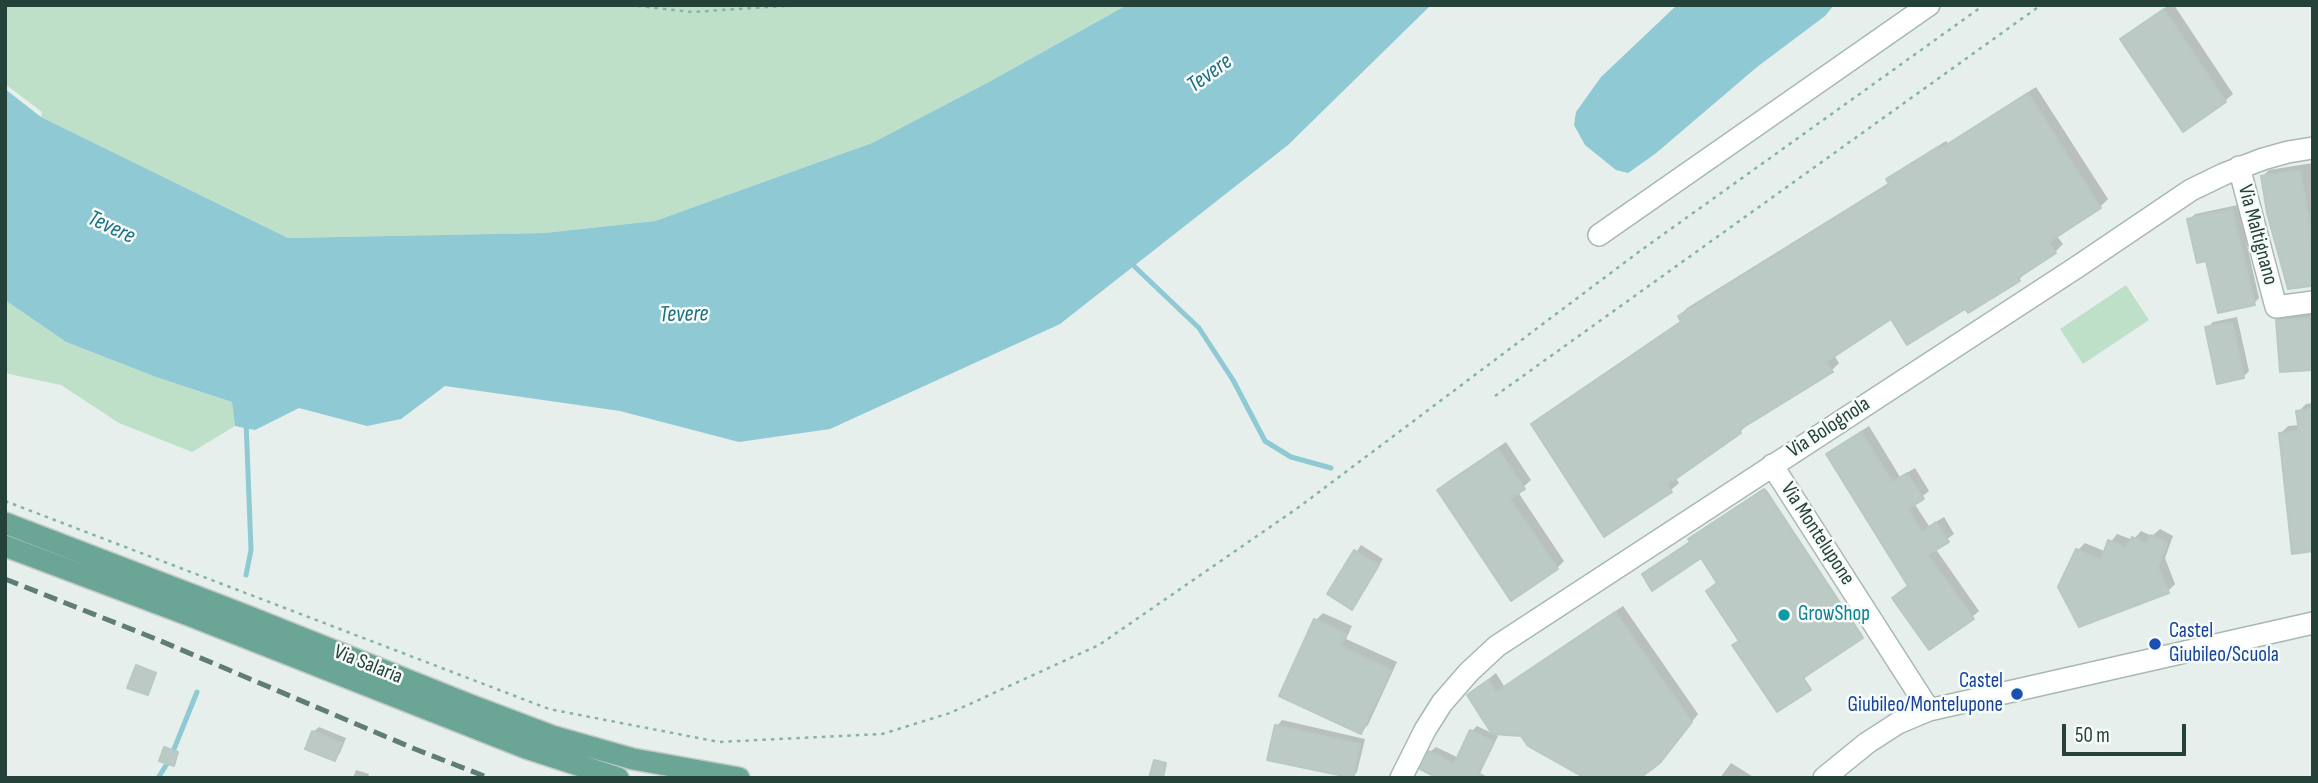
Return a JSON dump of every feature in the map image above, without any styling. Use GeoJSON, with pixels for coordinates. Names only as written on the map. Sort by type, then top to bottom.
{"type":"FeatureCollection","features":[{"type":"Feature","properties":{"kind":"main road","name":"Via Salaria"},"geometry":{"type":"LineString","coordinates":[[5,523],[552,736],[633,760],[739,778]]}},
{"type":"Feature","properties":{"kind":"main road","name":"Via Salaria"},"geometry":{"type":"LineString","coordinates":[[5,546],[526,748],[618,778]]}},
{"type":"Feature","properties":{"kind":"street"},"geometry":{"type":"LineString","coordinates":[[1600,235],[1929,5]]}},
{"type":"Feature","properties":{"kind":"street","name":"Via Bolognola"},"geometry":{"type":"LineString","coordinates":[[1401,778],[1433,716],[1460,681],[1488,654],[2184,195],[2239,167],[2288,152],[2313,148]]}},
{"type":"Feature","properties":{"kind":"street","name":"Via Maltignano"},"geometry":{"type":"LineString","coordinates":[[2239,167],[2276,307],[2313,302]]}},
{"type":"Feature","properties":{"kind":"street","name":"Via Montelupone"},"geometry":{"type":"LineString","coordinates":[[1772,465],[1929,710]]}},
{"type":"Feature","properties":{"kind":"street"},"geometry":{"type":"LineString","coordinates":[[1824,778],[1867,743],[1898,723],[1929,710],[2313,623]]}},
{"type":"Feature","properties":{"kind":"path"},"geometry":{"type":"LineString","coordinates":[[629,5],[692,12],[799,5]]}},
{"type":"Feature","properties":{"kind":"path"},"geometry":{"type":"LineString","coordinates":[[5,501],[550,709],[719,742],[882,734],[950,713],[1099,645],[1299,507],[1640,251],[1984,5]]}},
{"type":"Feature","properties":{"kind":"path"},"geometry":{"type":"LineString","coordinates":[[1495,396],[2041,5]]}},
{"type":"Feature","properties":{"kind":"green space"},"geometry":{"type":"Polygon","coordinates":[[[5,5],[1127,5],[872,143],[655,221],[544,233],[288,238],[41,117],[42,112],[5,84],[5,5]]]}},
{"type":"Feature","properties":{"kind":"green space"},"geometry":{"type":"Polygon","coordinates":[[[2126,285],[2149,320],[2083,364],[2060,329],[2126,285]]]}},
{"type":"Feature","properties":{"kind":"green space"},"geometry":{"type":"Polygon","coordinates":[[[5,300],[66,342],[156,377],[232,402],[235,426],[192,452],[119,423],[61,385],[9,374],[5,371],[5,300]]]}},
{"type":"Feature","properties":{"kind":"water","name":"Tevere"},"geometry":{"type":"Polygon","coordinates":[[[1127,5],[1431,5],[1288,145],[1060,324],[830,429],[739,442],[620,411],[445,386],[401,419],[367,426],[299,408],[255,430],[235,426],[232,402],[156,377],[66,342],[5,300],[5,89],[41,117],[288,238],[544,233],[655,221],[872,143],[1127,5]]]}},
{"type":"Feature","properties":{"kind":"water"},"geometry":{"type":"Polygon","coordinates":[[[1677,5],[1834,5],[1825,16],[1757,67],[1655,154],[1628,173],[1616,170],[1585,145],[1574,125],[1576,112],[1601,77],[1677,5]]]}},
{"type":"Feature","properties":{"kind":"building"},"geometry":{"type":"Polygon","coordinates":[[[2164,9],[2226,102],[2183,132],[2120,39],[2164,9]]]}},
{"type":"Feature","properties":{"kind":"building"},"geometry":{"type":"Polygon","coordinates":[[[2028,93],[2101,208],[2049,242],[2056,253],[2018,278],[2020,281],[1968,313],[1965,309],[1907,345],[1891,319],[1826,362],[1833,372],[1739,430],[1741,433],[1667,485],[1672,492],[1604,537],[1531,424],[1681,322],[1678,316],[1889,184],[1886,179],[1938,147],[1940,149],[2028,93]]]}},
{"type":"Feature","properties":{"kind":"building"},"geometry":{"type":"Polygon","coordinates":[[[2300,170],[2309,222],[2311,286],[2288,289],[2267,213],[2261,176],[2300,170]]]}},
{"type":"Feature","properties":{"kind":"building"},"geometry":{"type":"Polygon","coordinates":[[[2232,209],[2255,305],[2218,313],[2206,261],[2197,263],[2187,219],[2232,209]]]}},
{"type":"Feature","properties":{"kind":"building"},"geometry":{"type":"Polygon","coordinates":[[[2309,318],[2312,370],[2280,372],[2276,320],[2309,318]]]}},
{"type":"Feature","properties":{"kind":"building"},"geometry":{"type":"Polygon","coordinates":[[[2232,322],[2244,378],[2217,384],[2205,327],[2232,322]]]}},
{"type":"Feature","properties":{"kind":"building"},"geometry":{"type":"Polygon","coordinates":[[[2313,409],[2313,551],[2292,554],[2279,433],[2299,431],[2296,411],[2313,409]]]}},
{"type":"Feature","properties":{"kind":"building"},"geometry":{"type":"Polygon","coordinates":[[[1861,432],[1893,482],[1907,473],[1924,499],[1908,509],[1922,532],[1936,522],[1949,542],[1928,555],[1974,619],[1929,650],[1892,598],[1908,586],[1826,454],[1861,432]]]}},
{"type":"Feature","properties":{"kind":"building"},"geometry":{"type":"Polygon","coordinates":[[[1498,449],[1525,489],[1510,499],[1558,569],[1511,601],[1437,490],[1498,449]]]}},
{"type":"Feature","properties":{"kind":"building","name":"GrowShop"},"geometry":{"type":"Polygon","coordinates":[[[1764,489],[1863,638],[1803,678],[1811,690],[1777,712],[1732,645],[1739,641],[1706,591],[1717,583],[1701,558],[1652,591],[1642,574],[1690,542],[1688,539],[1764,489]]]}},
{"type":"Feature","properties":{"kind":"building"},"geometry":{"type":"Polygon","coordinates":[[[2151,535],[2167,543],[2158,567],[2169,593],[2079,627],[2058,587],[2076,549],[2101,560],[2108,540],[2126,547],[2132,537],[2146,544],[2151,535]]]}},
{"type":"Feature","properties":{"kind":"building"},"geometry":{"type":"Polygon","coordinates":[[[1354,550],[1379,565],[1352,610],[1327,594],[1354,550]]]}},
{"type":"Feature","properties":{"kind":"building"},"geometry":{"type":"Polygon","coordinates":[[[1615,612],[1692,722],[1660,763],[1640,778],[1585,778],[1528,746],[1521,736],[1492,734],[1467,695],[1488,680],[1496,692],[1615,612]]]}},
{"type":"Feature","properties":{"kind":"building"},"geometry":{"type":"Polygon","coordinates":[[[1314,619],[1346,634],[1340,646],[1391,670],[1361,734],[1279,696],[1314,619]]]}},
{"type":"Feature","properties":{"kind":"building"},"geometry":{"type":"Polygon","coordinates":[[[136,665],[156,673],[148,695],[127,688],[136,665]]]}},
{"type":"Feature","properties":{"kind":"building"},"geometry":{"type":"Polygon","coordinates":[[[1275,725],[1360,744],[1353,778],[1267,760],[1275,725]]]}},
{"type":"Feature","properties":{"kind":"building"},"geometry":{"type":"Polygon","coordinates":[[[1470,730],[1494,742],[1478,775],[1483,778],[1438,778],[1420,769],[1429,751],[1454,764],[1470,730]]]}},
{"type":"Feature","properties":{"kind":"building"},"geometry":{"type":"Polygon","coordinates":[[[312,731],[342,743],[335,761],[305,749],[312,731]]]}},
{"type":"Feature","properties":{"kind":"building"},"geometry":{"type":"Polygon","coordinates":[[[164,747],[178,752],[174,766],[159,761],[164,747]]]}},
{"type":"Feature","properties":{"kind":"building"},"geometry":{"type":"Polygon","coordinates":[[[1154,760],[1166,763],[1163,778],[1149,778],[1154,760]]]}},
{"type":"Feature","properties":{"kind":"waterway"},"geometry":{"type":"LineString","coordinates":[[1134,266],[1199,328],[1233,380],[1265,441],[1291,457],[1331,468]]}},
{"type":"Feature","properties":{"kind":"waterway"},"geometry":{"type":"LineString","coordinates":[[246,421],[251,550],[246,575]]}},
{"type":"Feature","properties":{"kind":"waterway"},"geometry":{"type":"LineString","coordinates":[[158,778],[170,759],[197,692]]}},
{"type":"Feature","properties":{"kind":"railway"},"geometry":{"type":"LineString","coordinates":[[5,579],[489,778]]}},
{"type":"Feature","properties":{"kind":"place","name":"GrowShop"},"geometry":{"type":"Point","coordinates":[1784,615]}},
{"type":"Feature","properties":{"kind":"place","name":"Castel Giubileo/Scuola"},"geometry":{"type":"Point","coordinates":[2155,644]}},
{"type":"Feature","properties":{"kind":"place","name":"Castel Giubileo/Montelupone"},"geometry":{"type":"Point","coordinates":[2017,694]}}]}
